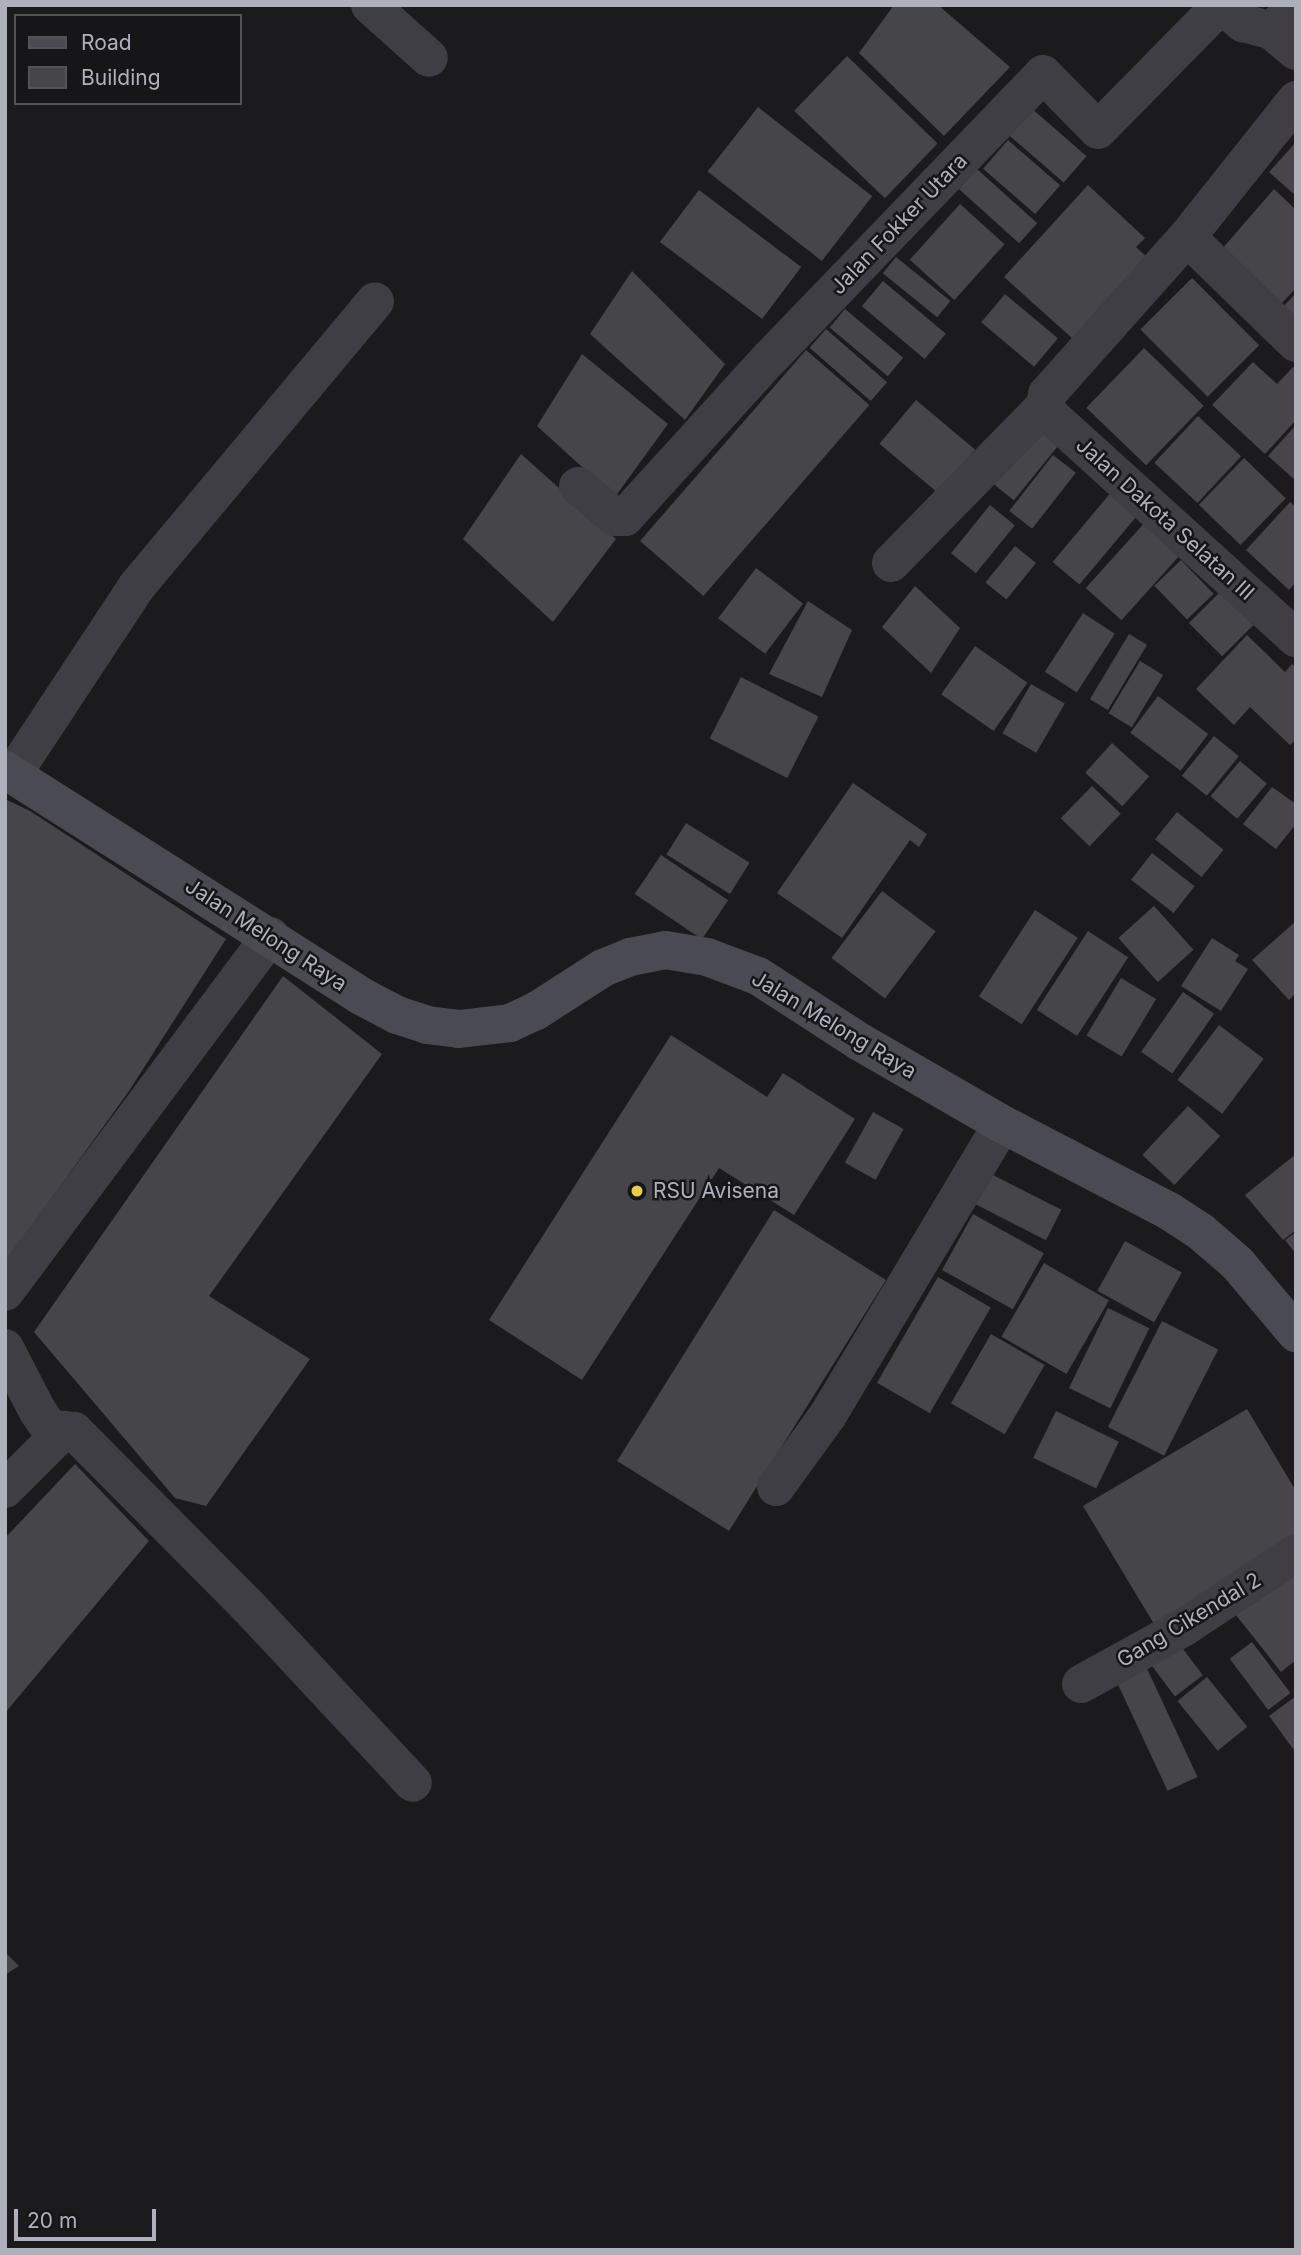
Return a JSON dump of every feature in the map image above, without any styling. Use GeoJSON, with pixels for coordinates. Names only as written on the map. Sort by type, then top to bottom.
{"type":"FeatureCollection","features":[{"type":"Feature","properties":{"kind":"main road","name":"Jalan Melong Raya"},"geometry":{"type":"LineString","coordinates":[[9,772],[361,996],[397,1015],[427,1025],[459,1029],[510,1023],[536,1011],[603,968],[630,957],[664,950],[708,957],[758,976],[860,1042],[1002,1124],[1158,1205],[1201,1233],[1237,1263],[1296,1333]]}},
{"type":"Feature","properties":{"kind":"street"},"geometry":{"type":"LineString","coordinates":[[370,5],[429,58]]}},
{"type":"Feature","properties":{"kind":"street"},"geometry":{"type":"LineString","coordinates":[[1222,5],[1243,23],[1288,29]]}},
{"type":"Feature","properties":{"kind":"street","name":"Jalan Fokker Utara"},"geometry":{"type":"LineString","coordinates":[[578,486],[615,517],[625,517],[769,359],[1043,74],[1098,130],[1222,5]]}},
{"type":"Feature","properties":{"kind":"street"},"geometry":{"type":"LineString","coordinates":[[891,563],[1046,400],[1187,237],[1296,100]]}},
{"type":"Feature","properties":{"kind":"street"},"geometry":{"type":"LineString","coordinates":[[1187,237],[1296,343]]}},
{"type":"Feature","properties":{"kind":"street"},"geometry":{"type":"LineString","coordinates":[[9,772],[137,586],[375,301]]}},
{"type":"Feature","properties":{"kind":"street","name":"Jalan Dakota Selatan III"},"geometry":{"type":"LineString","coordinates":[[1046,400],[1051,416],[1296,638]]}},
{"type":"Feature","properties":{"kind":"street"},"geometry":{"type":"LineString","coordinates":[[5,1292],[270,936]]}},
{"type":"Feature","properties":{"kind":"street"},"geometry":{"type":"LineString","coordinates":[[776,1487],[828,1415],[1002,1124]]}},
{"type":"Feature","properties":{"kind":"street"},"geometry":{"type":"LineString","coordinates":[[5,1348],[37,1410],[56,1438]]}},
{"type":"Feature","properties":{"kind":"street"},"geometry":{"type":"LineString","coordinates":[[5,1489],[63,1430],[74,1431],[247,1605],[413,1783]]}},
{"type":"Feature","properties":{"kind":"street","name":"Gang Cikendal 2"},"geometry":{"type":"LineString","coordinates":[[1081,1684],[1186,1626],[1296,1553]]}},
{"type":"Feature","properties":{"kind":"building"},"geometry":{"type":"Polygon","coordinates":[[[894,5],[938,5],[1010,67],[944,136],[859,53],[894,5]]]}},
{"type":"Feature","properties":{"kind":"building"},"geometry":{"type":"Polygon","coordinates":[[[847,56],[938,144],[885,198],[794,111],[847,56]]]}},
{"type":"Feature","properties":{"kind":"building"},"geometry":{"type":"Polygon","coordinates":[[[758,107],[872,196],[822,261],[708,172],[758,107]]]}},
{"type":"Feature","properties":{"kind":"building"},"geometry":{"type":"Polygon","coordinates":[[[1030,107],[1087,156],[1064,183],[1007,133],[1030,107]]]}},
{"type":"Feature","properties":{"kind":"building"},"geometry":{"type":"Polygon","coordinates":[[[1008,140],[1060,185],[1035,214],[983,169],[1008,140]]]}},
{"type":"Feature","properties":{"kind":"building"},"geometry":{"type":"Polygon","coordinates":[[[1296,142],[1296,196],[1269,172],[1296,142]]]}},
{"type":"Feature","properties":{"kind":"building"},"geometry":{"type":"Polygon","coordinates":[[[977,169],[1037,223],[1019,243],[959,189],[977,169]]]}},
{"type":"Feature","properties":{"kind":"building"},"geometry":{"type":"Polygon","coordinates":[[[1088,185],[1145,238],[1136,247],[1148,258],[1073,339],[1004,277],[1088,185]]]}},
{"type":"Feature","properties":{"kind":"building"},"geometry":{"type":"Polygon","coordinates":[[[1274,189],[1296,210],[1296,288],[1281,304],[1222,249],[1274,189]]]}},
{"type":"Feature","properties":{"kind":"building"},"geometry":{"type":"Polygon","coordinates":[[[699,190],[801,267],[762,319],[660,242],[699,190]]]}},
{"type":"Feature","properties":{"kind":"building"},"geometry":{"type":"Polygon","coordinates":[[[960,204],[1005,244],[954,300],[910,260],[960,204]]]}},
{"type":"Feature","properties":{"kind":"building"},"geometry":{"type":"Polygon","coordinates":[[[896,257],[950,301],[937,317],[883,273],[896,257]]]}},
{"type":"Feature","properties":{"kind":"building"},"geometry":{"type":"Polygon","coordinates":[[[632,271],[725,364],[685,420],[590,334],[632,271]]]}},
{"type":"Feature","properties":{"kind":"building"},"geometry":{"type":"Polygon","coordinates":[[[1192,278],[1259,345],[1208,397],[1140,330],[1192,278]]]}},
{"type":"Feature","properties":{"kind":"building"},"geometry":{"type":"Polygon","coordinates":[[[883,281],[946,334],[925,359],[862,306],[883,281]]]}},
{"type":"Feature","properties":{"kind":"building"},"geometry":{"type":"Polygon","coordinates":[[[1296,293],[1296,324],[1280,310],[1296,293]]]}},
{"type":"Feature","properties":{"kind":"building"},"geometry":{"type":"Polygon","coordinates":[[[1005,294],[1058,338],[1034,367],[981,322],[1005,294]]]}},
{"type":"Feature","properties":{"kind":"building"},"geometry":{"type":"Polygon","coordinates":[[[845,309],[903,358],[888,376],[830,327],[845,309]]]}},
{"type":"Feature","properties":{"kind":"building"},"geometry":{"type":"Polygon","coordinates":[[[826,329],[887,382],[871,401],[810,348],[826,329]]]}},
{"type":"Feature","properties":{"kind":"building"},"geometry":{"type":"Polygon","coordinates":[[[1144,348],[1204,406],[1146,465],[1086,408],[1144,348]]]}},
{"type":"Feature","properties":{"kind":"building"},"geometry":{"type":"Polygon","coordinates":[[[806,350],[869,405],[703,596],[640,541],[806,350]]]}},
{"type":"Feature","properties":{"kind":"building"},"geometry":{"type":"Polygon","coordinates":[[[582,354],[668,424],[615,497],[537,426],[582,354]]]}},
{"type":"Feature","properties":{"kind":"building"},"geometry":{"type":"Polygon","coordinates":[[[1253,362],[1277,384],[1293,367],[1296,369],[1296,420],[1265,454],[1212,405],[1253,362]]]}},
{"type":"Feature","properties":{"kind":"building"},"geometry":{"type":"Polygon","coordinates":[[[916,400],[975,449],[938,493],[879,444],[916,400]]]}},
{"type":"Feature","properties":{"kind":"building"},"geometry":{"type":"Polygon","coordinates":[[[1198,416],[1241,456],[1198,503],[1154,463],[1198,416]]]}},
{"type":"Feature","properties":{"kind":"building"},"geometry":{"type":"Polygon","coordinates":[[[1296,425],[1296,481],[1268,456],[1296,425]]]}},
{"type":"Feature","properties":{"kind":"building"},"geometry":{"type":"Polygon","coordinates":[[[1037,429],[1058,446],[1014,500],[993,483],[1037,429]]]}},
{"type":"Feature","properties":{"kind":"building"},"geometry":{"type":"Polygon","coordinates":[[[521,454],[616,539],[553,622],[463,539],[521,454]]]}},
{"type":"Feature","properties":{"kind":"building"},"geometry":{"type":"Polygon","coordinates":[[[1053,455],[1076,473],[1032,529],[1009,511],[1053,455]]]}},
{"type":"Feature","properties":{"kind":"building"},"geometry":{"type":"Polygon","coordinates":[[[1244,458],[1286,498],[1241,545],[1199,505],[1244,458]]]}},
{"type":"Feature","properties":{"kind":"building"},"geometry":{"type":"Polygon","coordinates":[[[1113,490],[1140,512],[1079,585],[1053,562],[1113,490]]]}},
{"type":"Feature","properties":{"kind":"building"},"geometry":{"type":"Polygon","coordinates":[[[1290,502],[1296,507],[1296,582],[1289,590],[1246,550],[1290,502]]]}},
{"type":"Feature","properties":{"kind":"building"},"geometry":{"type":"Polygon","coordinates":[[[990,505],[1015,525],[976,573],[951,553],[990,505]]]}},
{"type":"Feature","properties":{"kind":"building"},"geometry":{"type":"Polygon","coordinates":[[[1148,519],[1184,551],[1121,620],[1086,588],[1148,519]]]}},
{"type":"Feature","properties":{"kind":"building"},"geometry":{"type":"Polygon","coordinates":[[[1015,546],[1036,563],[1006,600],[985,583],[1015,546]]]}},
{"type":"Feature","properties":{"kind":"building"},"geometry":{"type":"Polygon","coordinates":[[[1181,560],[1214,594],[1187,620],[1154,586],[1181,560]]]}},
{"type":"Feature","properties":{"kind":"building"},"geometry":{"type":"Polygon","coordinates":[[[756,568],[803,604],[765,654],[718,618],[756,568]]]}},
{"type":"Feature","properties":{"kind":"building"},"geometry":{"type":"Polygon","coordinates":[[[915,586],[960,628],[931,673],[882,627],[915,586]]]}},
{"type":"Feature","properties":{"kind":"building"},"geometry":{"type":"Polygon","coordinates":[[[1220,592],[1253,625],[1222,656],[1189,623],[1220,592]]]}},
{"type":"Feature","properties":{"kind":"building"},"geometry":{"type":"Polygon","coordinates":[[[808,601],[852,630],[822,697],[769,674],[808,601]]]}},
{"type":"Feature","properties":{"kind":"building"},"geometry":{"type":"Polygon","coordinates":[[[1083,613],[1115,634],[1077,692],[1045,672],[1083,613]]]}},
{"type":"Feature","properties":{"kind":"building"},"geometry":{"type":"Polygon","coordinates":[[[1129,634],[1147,645],[1108,710],[1090,699],[1129,634]]]}},
{"type":"Feature","properties":{"kind":"building"},"geometry":{"type":"Polygon","coordinates":[[[1247,635],[1285,672],[1292,664],[1296,668],[1296,739],[1290,745],[1250,707],[1234,725],[1196,689],[1247,635]]]}},
{"type":"Feature","properties":{"kind":"building"},"geometry":{"type":"Polygon","coordinates":[[[975,646],[1027,683],[994,731],[941,694],[975,646]]]}},
{"type":"Feature","properties":{"kind":"building"},"geometry":{"type":"Polygon","coordinates":[[[1140,661],[1163,675],[1132,727],[1109,713],[1140,661]]]}},
{"type":"Feature","properties":{"kind":"building"},"geometry":{"type":"Polygon","coordinates":[[[741,677],[819,716],[787,778],[710,738],[741,677]]]}},
{"type":"Feature","properties":{"kind":"building"},"geometry":{"type":"Polygon","coordinates":[[[1031,684],[1065,703],[1036,753],[1002,733],[1031,684]]]}},
{"type":"Feature","properties":{"kind":"building"},"geometry":{"type":"Polygon","coordinates":[[[1158,696],[1208,734],[1181,771],[1130,733],[1158,696]]]}},
{"type":"Feature","properties":{"kind":"building"},"geometry":{"type":"Polygon","coordinates":[[[1214,736],[1239,756],[1207,796],[1182,776],[1214,736]]]}},
{"type":"Feature","properties":{"kind":"building"},"geometry":{"type":"Polygon","coordinates":[[[1112,743],[1149,776],[1122,806],[1085,773],[1112,743]]]}},
{"type":"Feature","properties":{"kind":"building"},"geometry":{"type":"Polygon","coordinates":[[[1240,761],[1267,783],[1237,819],[1210,796],[1240,761]]]}},
{"type":"Feature","properties":{"kind":"building"},"geometry":{"type":"Polygon","coordinates":[[[853,783],[927,834],[919,847],[910,840],[842,938],[777,893],[853,783]]]}},
{"type":"Feature","properties":{"kind":"building"},"geometry":{"type":"Polygon","coordinates":[[[1092,786],[1121,814],[1090,846],[1061,818],[1092,786]]]}},
{"type":"Feature","properties":{"kind":"building"},"geometry":{"type":"Polygon","coordinates":[[[1272,787],[1296,804],[1296,824],[1276,849],[1243,824],[1272,787]]]}},
{"type":"Feature","properties":{"kind":"building"},"geometry":{"type":"Polygon","coordinates":[[[5,799],[30,811],[226,939],[129,1091],[5,1263],[5,799]]]}},
{"type":"Feature","properties":{"kind":"building"},"geometry":{"type":"Polygon","coordinates":[[[1177,812],[1224,850],[1202,877],[1155,839],[1177,812]]]}},
{"type":"Feature","properties":{"kind":"building"},"geometry":{"type":"Polygon","coordinates":[[[686,823],[750,863],[730,894],[666,854],[686,823]]]}},
{"type":"Feature","properties":{"kind":"building"},"geometry":{"type":"Polygon","coordinates":[[[1152,853],[1195,886],[1174,913],[1131,880],[1152,853]]]}},
{"type":"Feature","properties":{"kind":"building"},"geometry":{"type":"Polygon","coordinates":[[[661,855],[728,900],[702,939],[635,894],[661,855]]]}},
{"type":"Feature","properties":{"kind":"building"},"geometry":{"type":"Polygon","coordinates":[[[882,891],[936,931],[885,998],[831,958],[882,891]]]}},
{"type":"Feature","properties":{"kind":"building"},"geometry":{"type":"Polygon","coordinates":[[[1154,906],[1193,950],[1158,982],[1118,938],[1154,906]]]}},
{"type":"Feature","properties":{"kind":"building"},"geometry":{"type":"Polygon","coordinates":[[[1035,910],[1078,938],[1022,1024],[979,996],[1035,910]]]}},
{"type":"Feature","properties":{"kind":"building"},"geometry":{"type":"Polygon","coordinates":[[[1296,921],[1296,993],[1289,1000],[1252,960],[1296,921]]]}},
{"type":"Feature","properties":{"kind":"building"},"geometry":{"type":"Polygon","coordinates":[[[1088,931],[1128,957],[1077,1036],[1037,1010],[1088,931]]]}},
{"type":"Feature","properties":{"kind":"building"},"geometry":{"type":"Polygon","coordinates":[[[1212,938],[1239,955],[1235,961],[1248,969],[1221,1011],[1181,986],[1212,938]]]}},
{"type":"Feature","properties":{"kind":"building"},"geometry":{"type":"Polygon","coordinates":[[[283,976],[382,1054],[209,1296],[310,1359],[206,1506],[175,1498],[34,1332],[283,976]]]}},
{"type":"Feature","properties":{"kind":"building"},"geometry":{"type":"Polygon","coordinates":[[[1121,978],[1156,999],[1122,1057],[1086,1035],[1121,978]]]}},
{"type":"Feature","properties":{"kind":"building"},"geometry":{"type":"Polygon","coordinates":[[[1183,992],[1214,1014],[1172,1074],[1141,1052],[1183,992]]]}},
{"type":"Feature","properties":{"kind":"building"},"geometry":{"type":"Polygon","coordinates":[[[1219,1025],[1264,1059],[1222,1114],[1177,1080],[1219,1025]]]}},
{"type":"Feature","properties":{"kind":"building","name":"RSU Avisena"},"geometry":{"type":"Polygon","coordinates":[[[671,1035],[767,1097],[783,1073],[855,1119],[794,1215],[719,1168],[582,1380],[489,1320],[671,1035]]]}},
{"type":"Feature","properties":{"kind":"building"},"geometry":{"type":"Polygon","coordinates":[[[1188,1106],[1220,1136],[1174,1185],[1142,1155],[1188,1106]]]}},
{"type":"Feature","properties":{"kind":"building"},"geometry":{"type":"Polygon","coordinates":[[[873,1112],[904,1129],[875,1180],[845,1163],[873,1112]]]}},
{"type":"Feature","properties":{"kind":"building"},"geometry":{"type":"Polygon","coordinates":[[[1296,1154],[1296,1230],[1283,1240],[1245,1195],[1296,1154]]]}},
{"type":"Feature","properties":{"kind":"building"},"geometry":{"type":"Polygon","coordinates":[[[991,1174],[1061,1210],[1046,1240],[976,1204],[991,1174]]]}},
{"type":"Feature","properties":{"kind":"building"},"geometry":{"type":"Polygon","coordinates":[[[774,1210],[886,1280],[729,1531],[617,1461],[774,1210]]]}},
{"type":"Feature","properties":{"kind":"building"},"geometry":{"type":"Polygon","coordinates":[[[973,1214],[1044,1253],[1013,1309],[942,1270],[973,1214]]]}},
{"type":"Feature","properties":{"kind":"building"},"geometry":{"type":"Polygon","coordinates":[[[1296,1232],[1296,1254],[1285,1240],[1296,1232]]]}},
{"type":"Feature","properties":{"kind":"building"},"geometry":{"type":"Polygon","coordinates":[[[1125,1241],[1182,1273],[1154,1322],[1097,1291],[1125,1241]]]}},
{"type":"Feature","properties":{"kind":"building"},"geometry":{"type":"Polygon","coordinates":[[[1044,1263],[1109,1300],[1066,1374],[1002,1337],[1044,1263]]]}},
{"type":"Feature","properties":{"kind":"building"},"geometry":{"type":"Polygon","coordinates":[[[938,1277],[991,1308],[930,1413],[877,1383],[938,1277]]]}},
{"type":"Feature","properties":{"kind":"building"},"geometry":{"type":"Polygon","coordinates":[[[1108,1308],[1149,1328],[1110,1408],[1069,1388],[1108,1308]]]}},
{"type":"Feature","properties":{"kind":"building"},"geometry":{"type":"Polygon","coordinates":[[[1162,1321],[1218,1350],[1164,1456],[1108,1427],[1162,1321]]]}},
{"type":"Feature","properties":{"kind":"building"},"geometry":{"type":"Polygon","coordinates":[[[991,1334],[1045,1365],[1005,1434],[951,1403],[991,1334]]]}},
{"type":"Feature","properties":{"kind":"building"},"geometry":{"type":"Polygon","coordinates":[[[1247,1409],[1296,1491],[1296,1547],[1157,1629],[1083,1506],[1247,1409]]]}},
{"type":"Feature","properties":{"kind":"building"},"geometry":{"type":"Polygon","coordinates":[[[1056,1411],[1119,1442],[1096,1488],[1033,1458],[1056,1411]]]}},
{"type":"Feature","properties":{"kind":"building"},"geometry":{"type":"Polygon","coordinates":[[[75,1464],[149,1541],[5,1713],[5,1538],[75,1464]]]}},
{"type":"Feature","properties":{"kind":"building"},"geometry":{"type":"Polygon","coordinates":[[[1296,1568],[1296,1660],[1281,1672],[1236,1615],[1296,1568]]]}},
{"type":"Feature","properties":{"kind":"building"},"geometry":{"type":"Polygon","coordinates":[[[1177,1641],[1203,1675],[1175,1696],[1149,1662],[1177,1641]]]}},
{"type":"Feature","properties":{"kind":"building"},"geometry":{"type":"Polygon","coordinates":[[[1252,1642],[1291,1693],[1268,1710],[1230,1659],[1252,1642]]]}},
{"type":"Feature","properties":{"kind":"building"},"geometry":{"type":"Polygon","coordinates":[[[1143,1660],[1198,1777],[1168,1791],[1113,1674],[1143,1660]]]}},
{"type":"Feature","properties":{"kind":"building"},"geometry":{"type":"Polygon","coordinates":[[[1207,1677],[1247,1727],[1218,1751],[1177,1701],[1207,1677]]]}},
{"type":"Feature","properties":{"kind":"building"},"geometry":{"type":"Polygon","coordinates":[[[1296,1696],[1296,1753],[1269,1716],[1296,1696]]]}},
{"type":"Feature","properties":{"kind":"building"},"geometry":{"type":"Polygon","coordinates":[[[5,1952],[19,1966],[5,1975],[5,1952]]]}},
{"type":"Feature","properties":{"kind":"place","name":"RSU Avisena"},"geometry":{"type":"Point","coordinates":[637,1191]}}]}
